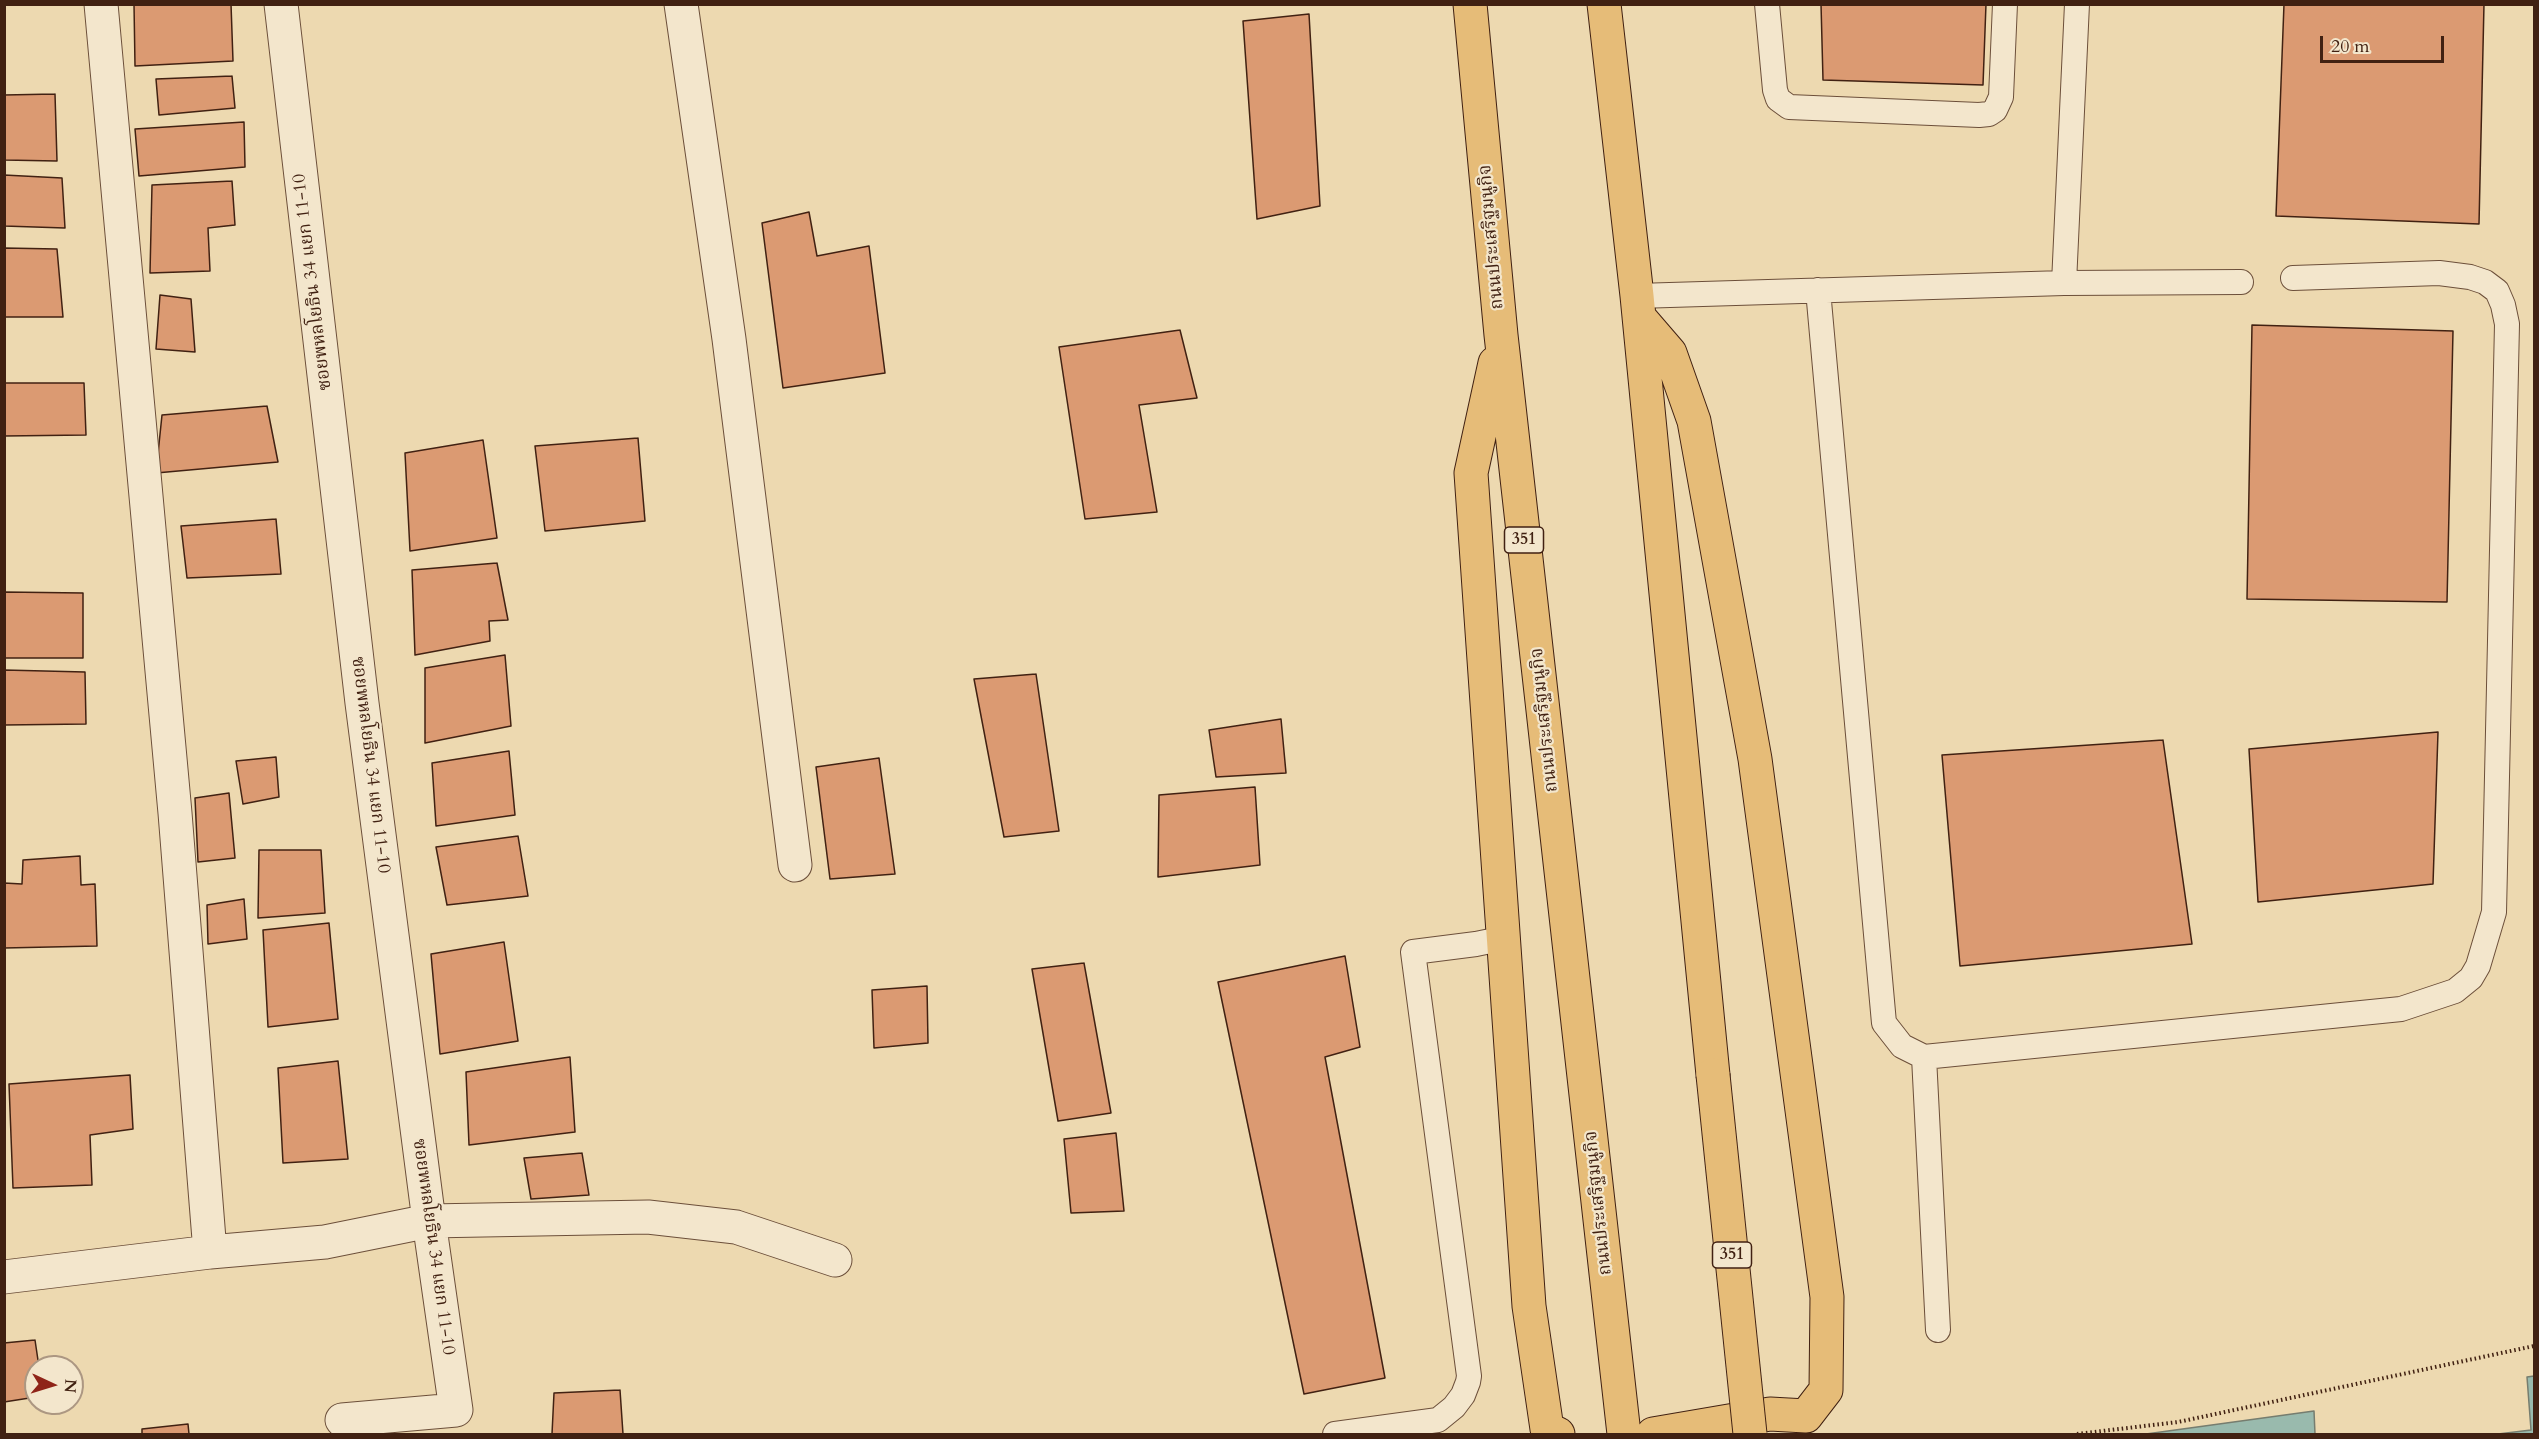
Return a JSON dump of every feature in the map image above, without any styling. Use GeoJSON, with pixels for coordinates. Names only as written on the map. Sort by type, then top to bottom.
{"type":"FeatureCollection","features":[{"type":"Feature","properties":{"kind":"main road","name":"ถนนประเสริฐมนูกิจ"},"geometry":{"type":"LineString","coordinates":[[1470,4],[1501,335],[1624,1434]]}},
{"type":"Feature","properties":{"kind":"main road","name":"351"},"geometry":{"type":"LineString","coordinates":[[1604,4],[1638,307],[1750,1434]]}},
{"type":"Feature","properties":{"kind":"main road"},"geometry":{"type":"LineString","coordinates":[[1638,307],[1670,353],[1694,421],[1755,759],[1827,1297],[1826,1390],[1806,1416],[1770,1414],[1653,1434]]}},
{"type":"Feature","properties":{"kind":"main road"},"geometry":{"type":"LineString","coordinates":[[1501,335],[1472,473],[1529,1306],[1547,1429],[1558,1434]]}},
{"type":"Feature","properties":{"kind":"street"},"geometry":{"type":"LineString","coordinates":[[101,4],[177,835],[210,1252]]}},
{"type":"Feature","properties":{"kind":"street","name":"ซอยพหลโยธิน 34 แยก 11-10"},"geometry":{"type":"LineString","coordinates":[[281,4],[362,703],[429,1221],[458,1422],[342,1420]]}},
{"type":"Feature","properties":{"kind":"street"},"geometry":{"type":"LineString","coordinates":[[681,4],[729,339],[795,865]]}},
{"type":"Feature","properties":{"kind":"street"},"geometry":{"type":"LineString","coordinates":[[4,1277],[210,1252],[325,1242],[429,1221],[648,1217],[736,1227],[835,1260]]}},
{"type":"Feature","properties":{"kind":"lane"},"geometry":{"type":"LineString","coordinates":[[1767,4],[1775,90],[1778,99],[1789,107],[1979,116],[1995,110],[2001,97],[2005,4]]}},
{"type":"Feature","properties":{"kind":"lane"},"geometry":{"type":"LineString","coordinates":[[2064,283],[2077,4]]}},
{"type":"Feature","properties":{"kind":"lane"},"geometry":{"type":"LineString","coordinates":[[1818,290],[1884,1023],[1902,1046],[1924,1057],[2401,1009],[2455,992],[2471,978],[2478,966],[2494,912],[2506,336],[2503,305],[2497,291],[2485,282],[2470,277],[2439,273],[2293,278]]}},
{"type":"Feature","properties":{"kind":"lane"},"geometry":{"type":"LineString","coordinates":[[1638,307],[1818,290],[2064,283],[2241,282]]}},
{"type":"Feature","properties":{"kind":"lane"},"geometry":{"type":"LineString","coordinates":[[1335,1434],[1438,1420],[1454,1407],[1468,1382],[1413,952],[1476,945],[1505,938]]}},
{"type":"Feature","properties":{"kind":"lane"},"geometry":{"type":"LineString","coordinates":[[1924,1057],[1938,1330]]}},
{"type":"Feature","properties":{"kind":"path"},"geometry":{"type":"LineString","coordinates":[[2077,1434],[2178,1422],[2535,1346]]}},
{"type":"Feature","properties":{"kind":"shaded area"},"geometry":{"type":"Polygon","coordinates":[[[2534,1376],[2534,1434],[2498,1434],[2531,1430],[2527,1377],[2534,1376]]]}},
{"type":"Feature","properties":{"kind":"shaded area"},"geometry":{"type":"Polygon","coordinates":[[[2314,1411],[2315,1434],[2146,1434],[2314,1411]]]}},
{"type":"Feature","properties":{"kind":"building"},"geometry":{"type":"Polygon","coordinates":[[[134,4],[231,4],[233,61],[135,66],[134,4]]]}},
{"type":"Feature","properties":{"kind":"building"},"geometry":{"type":"Polygon","coordinates":[[[1821,4],[1986,4],[1983,85],[1823,80],[1821,4]]]}},
{"type":"Feature","properties":{"kind":"building"},"geometry":{"type":"Polygon","coordinates":[[[2284,4],[2484,4],[2479,224],[2276,216],[2284,4]]]}},
{"type":"Feature","properties":{"kind":"building"},"geometry":{"type":"Polygon","coordinates":[[[1309,14],[1320,206],[1257,219],[1243,21],[1309,14]]]}},
{"type":"Feature","properties":{"kind":"building"},"geometry":{"type":"Polygon","coordinates":[[[232,76],[235,108],[159,115],[156,79],[232,76]]]}},
{"type":"Feature","properties":{"kind":"building"},"geometry":{"type":"Polygon","coordinates":[[[55,94],[57,161],[4,160],[4,95],[55,94]]]}},
{"type":"Feature","properties":{"kind":"building"},"geometry":{"type":"Polygon","coordinates":[[[244,122],[245,167],[139,176],[135,129],[244,122]]]}},
{"type":"Feature","properties":{"kind":"building"},"geometry":{"type":"Polygon","coordinates":[[[4,175],[62,178],[65,228],[4,226],[4,175]]]}},
{"type":"Feature","properties":{"kind":"building"},"geometry":{"type":"Polygon","coordinates":[[[232,181],[235,225],[208,228],[210,271],[150,273],[152,185],[232,181]]]}},
{"type":"Feature","properties":{"kind":"building"},"geometry":{"type":"Polygon","coordinates":[[[809,212],[817,256],[869,246],[885,373],[783,388],[762,223],[809,212]]]}},
{"type":"Feature","properties":{"kind":"building"},"geometry":{"type":"Polygon","coordinates":[[[4,248],[57,249],[63,317],[4,317],[4,248]]]}},
{"type":"Feature","properties":{"kind":"building"},"geometry":{"type":"Polygon","coordinates":[[[160,295],[191,299],[195,352],[156,349],[160,295]]]}},
{"type":"Feature","properties":{"kind":"building"},"geometry":{"type":"Polygon","coordinates":[[[2252,325],[2453,331],[2447,602],[2247,599],[2252,325]]]}},
{"type":"Feature","properties":{"kind":"building"},"geometry":{"type":"Polygon","coordinates":[[[1180,330],[1197,398],[1139,405],[1157,512],[1085,519],[1059,347],[1180,330]]]}},
{"type":"Feature","properties":{"kind":"building"},"geometry":{"type":"Polygon","coordinates":[[[4,383],[84,383],[86,435],[4,436],[4,383]]]}},
{"type":"Feature","properties":{"kind":"building"},"geometry":{"type":"Polygon","coordinates":[[[267,406],[278,462],[156,473],[162,415],[267,406]]]}},
{"type":"Feature","properties":{"kind":"building"},"geometry":{"type":"Polygon","coordinates":[[[638,438],[645,521],[545,531],[535,446],[638,438]]]}},
{"type":"Feature","properties":{"kind":"building"},"geometry":{"type":"Polygon","coordinates":[[[483,440],[497,538],[410,551],[405,453],[483,440]]]}},
{"type":"Feature","properties":{"kind":"building"},"geometry":{"type":"Polygon","coordinates":[[[276,519],[281,574],[187,578],[181,526],[276,519]]]}},
{"type":"Feature","properties":{"kind":"building"},"geometry":{"type":"Polygon","coordinates":[[[497,563],[508,620],[489,621],[490,641],[415,655],[412,570],[497,563]]]}},
{"type":"Feature","properties":{"kind":"building"},"geometry":{"type":"Polygon","coordinates":[[[4,592],[83,593],[83,658],[4,658],[4,592]]]}},
{"type":"Feature","properties":{"kind":"building"},"geometry":{"type":"Polygon","coordinates":[[[505,655],[511,726],[425,743],[425,668],[505,655]]]}},
{"type":"Feature","properties":{"kind":"building"},"geometry":{"type":"Polygon","coordinates":[[[4,670],[85,672],[86,724],[4,725],[4,670]]]}},
{"type":"Feature","properties":{"kind":"building"},"geometry":{"type":"Polygon","coordinates":[[[1036,674],[1059,831],[1004,837],[974,679],[1036,674]]]}},
{"type":"Feature","properties":{"kind":"building"},"geometry":{"type":"Polygon","coordinates":[[[1281,719],[1286,773],[1216,777],[1209,730],[1281,719]]]}},
{"type":"Feature","properties":{"kind":"building"},"geometry":{"type":"Polygon","coordinates":[[[2438,732],[2433,884],[2258,902],[2249,749],[2438,732]]]}},
{"type":"Feature","properties":{"kind":"building"},"geometry":{"type":"Polygon","coordinates":[[[2163,740],[2192,944],[1960,966],[1942,755],[2163,740]]]}},
{"type":"Feature","properties":{"kind":"building"},"geometry":{"type":"Polygon","coordinates":[[[509,751],[515,815],[436,826],[432,763],[509,751]]]}},
{"type":"Feature","properties":{"kind":"building"},"geometry":{"type":"Polygon","coordinates":[[[276,757],[279,797],[243,804],[236,761],[276,757]]]}},
{"type":"Feature","properties":{"kind":"building"},"geometry":{"type":"Polygon","coordinates":[[[879,758],[895,874],[830,879],[816,767],[879,758]]]}},
{"type":"Feature","properties":{"kind":"building"},"geometry":{"type":"Polygon","coordinates":[[[1255,787],[1260,865],[1158,877],[1159,795],[1255,787]]]}},
{"type":"Feature","properties":{"kind":"building"},"geometry":{"type":"Polygon","coordinates":[[[229,793],[235,858],[198,862],[195,798],[229,793]]]}},
{"type":"Feature","properties":{"kind":"building"},"geometry":{"type":"Polygon","coordinates":[[[518,836],[528,896],[447,905],[436,847],[518,836]]]}},
{"type":"Feature","properties":{"kind":"building"},"geometry":{"type":"Polygon","coordinates":[[[259,850],[321,850],[325,913],[258,918],[259,850]]]}},
{"type":"Feature","properties":{"kind":"building"},"geometry":{"type":"Polygon","coordinates":[[[80,856],[81,885],[95,884],[97,946],[4,948],[4,883],[22,884],[23,860],[80,856]]]}},
{"type":"Feature","properties":{"kind":"building"},"geometry":{"type":"Polygon","coordinates":[[[244,899],[247,939],[208,944],[207,905],[244,899]]]}},
{"type":"Feature","properties":{"kind":"building"},"geometry":{"type":"Polygon","coordinates":[[[329,923],[338,1019],[268,1027],[263,930],[329,923]]]}},
{"type":"Feature","properties":{"kind":"building"},"geometry":{"type":"Polygon","coordinates":[[[504,942],[518,1041],[440,1054],[431,954],[504,942]]]}},
{"type":"Feature","properties":{"kind":"building"},"geometry":{"type":"Polygon","coordinates":[[[1345,956],[1360,1047],[1325,1057],[1385,1378],[1304,1394],[1218,982],[1345,956]]]}},
{"type":"Feature","properties":{"kind":"building"},"geometry":{"type":"Polygon","coordinates":[[[1084,963],[1111,1113],[1058,1121],[1032,969],[1084,963]]]}},
{"type":"Feature","properties":{"kind":"building"},"geometry":{"type":"Polygon","coordinates":[[[927,986],[928,1043],[874,1048],[872,990],[927,986]]]}},
{"type":"Feature","properties":{"kind":"building"},"geometry":{"type":"Polygon","coordinates":[[[570,1057],[575,1132],[469,1145],[466,1072],[570,1057]]]}},
{"type":"Feature","properties":{"kind":"building"},"geometry":{"type":"Polygon","coordinates":[[[338,1061],[348,1159],[283,1163],[278,1068],[338,1061]]]}},
{"type":"Feature","properties":{"kind":"building"},"geometry":{"type":"Polygon","coordinates":[[[130,1075],[133,1129],[90,1135],[92,1185],[13,1188],[9,1084],[130,1075]]]}},
{"type":"Feature","properties":{"kind":"building"},"geometry":{"type":"Polygon","coordinates":[[[1116,1133],[1124,1211],[1071,1213],[1064,1139],[1116,1133]]]}},
{"type":"Feature","properties":{"kind":"building"},"geometry":{"type":"Polygon","coordinates":[[[582,1153],[589,1195],[531,1199],[524,1158],[582,1153]]]}},
{"type":"Feature","properties":{"kind":"building"},"geometry":{"type":"Polygon","coordinates":[[[35,1340],[37,1355],[24,1355],[24,1399],[4,1402],[4,1343],[35,1340]]]}},
{"type":"Feature","properties":{"kind":"building"},"geometry":{"type":"Polygon","coordinates":[[[620,1390],[623,1434],[552,1434],[554,1393],[620,1390]]]}},
{"type":"Feature","properties":{"kind":"building"},"geometry":{"type":"Polygon","coordinates":[[[188,1424],[189,1434],[142,1434],[142,1429],[188,1424]]]}}]}
